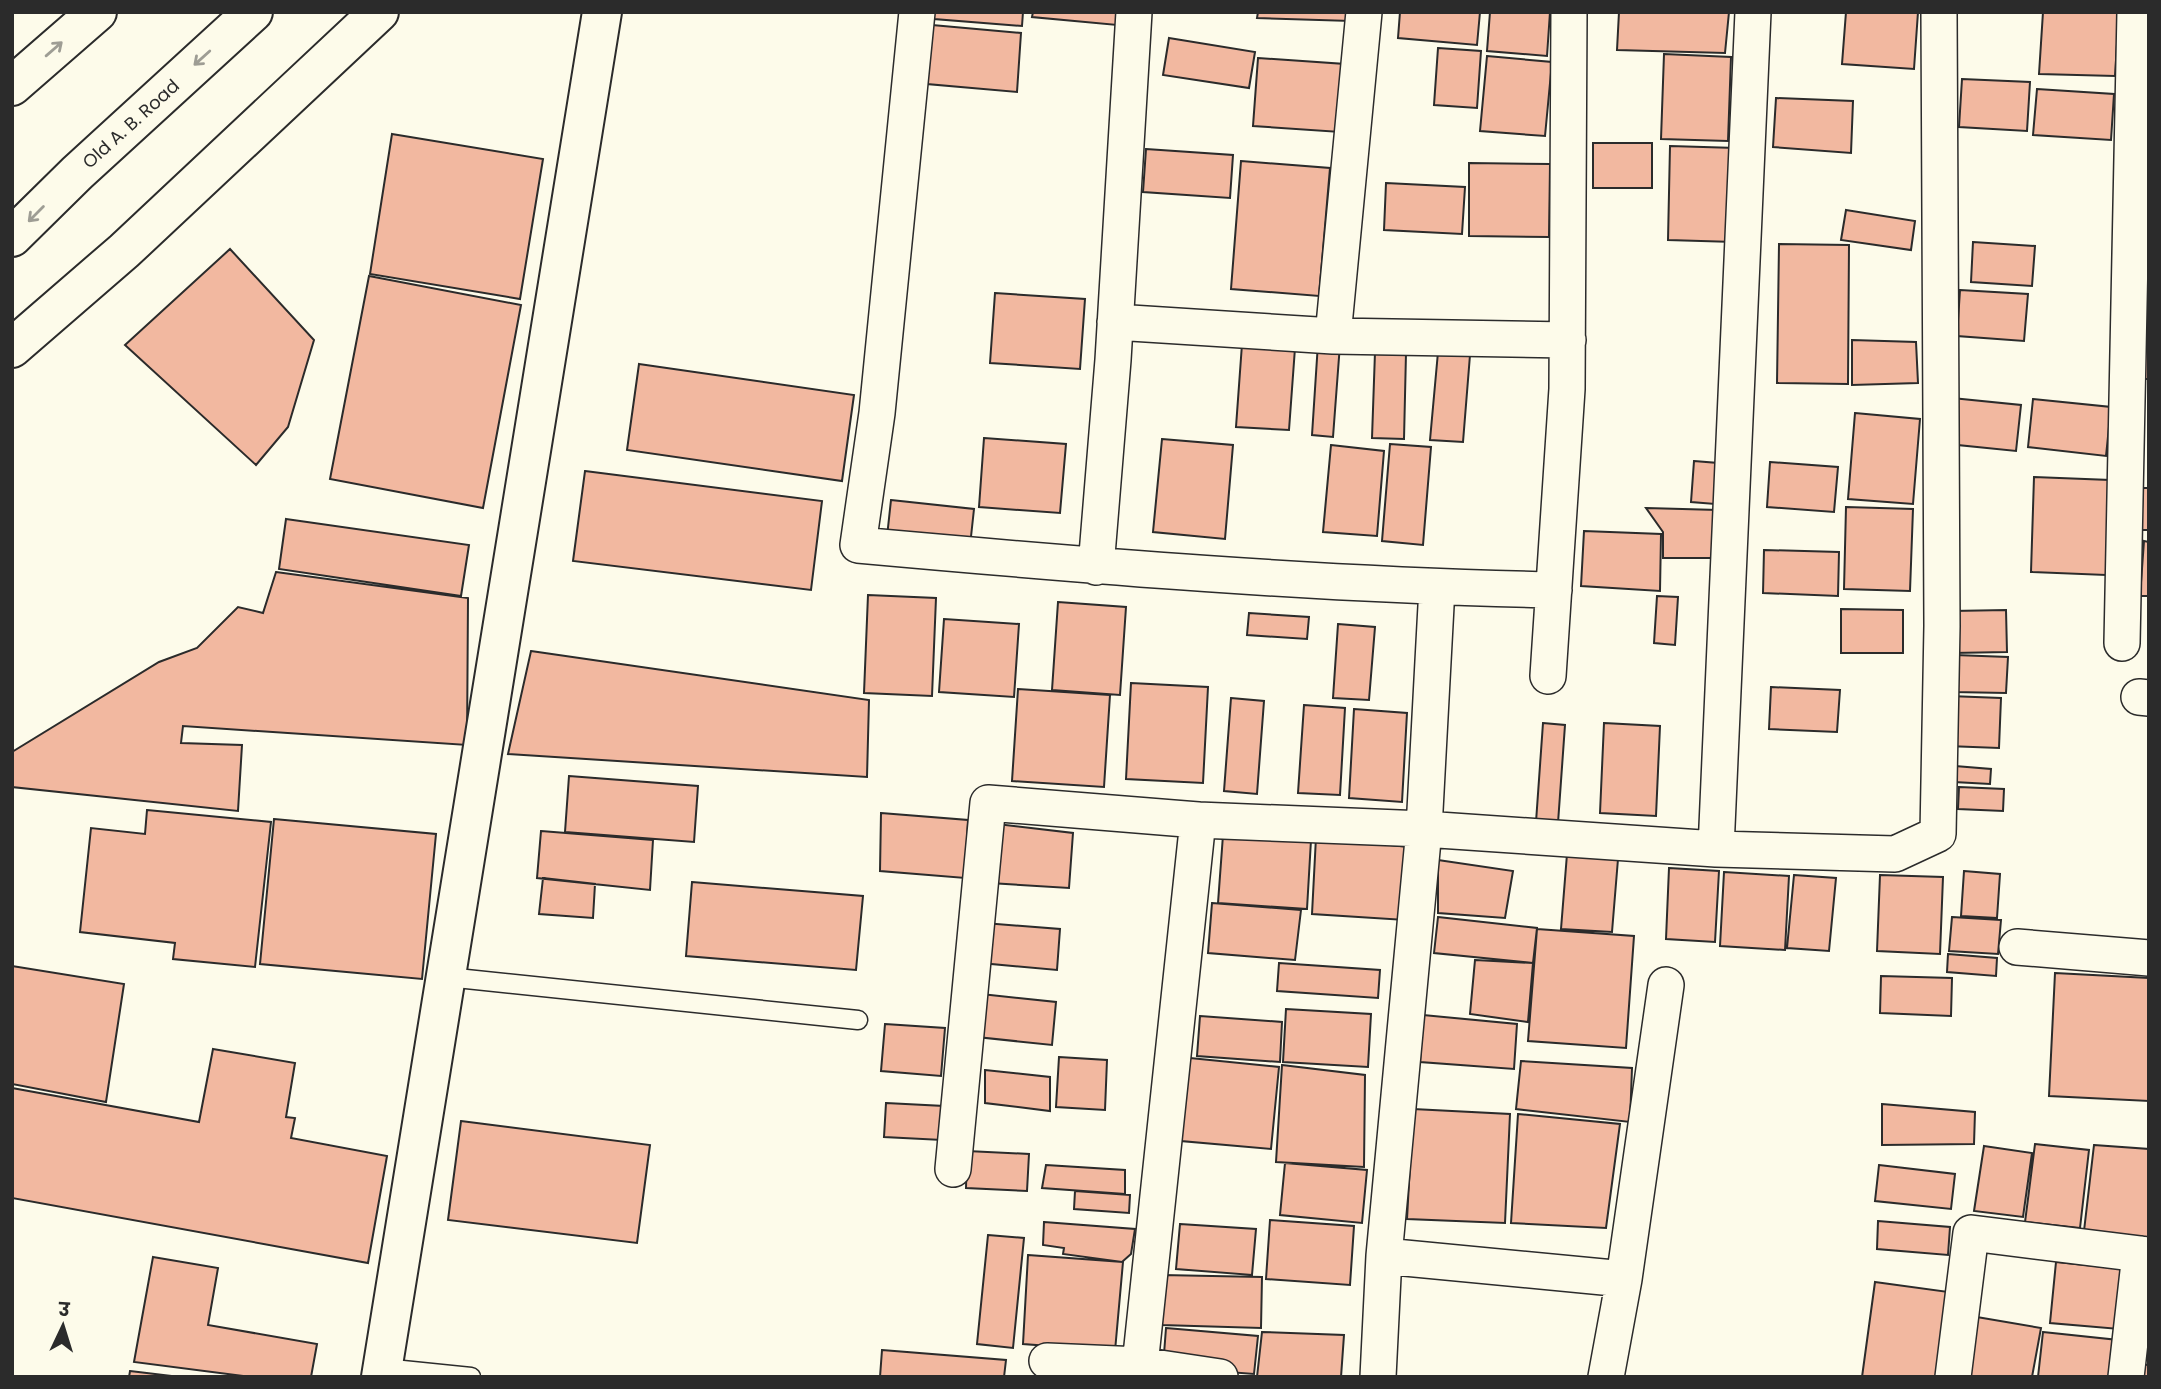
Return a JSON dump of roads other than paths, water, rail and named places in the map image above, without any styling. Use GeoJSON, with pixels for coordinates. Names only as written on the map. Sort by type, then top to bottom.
{"type":"FeatureCollection","features":[{"type":"Feature","properties":{"kind":"street"},"geometry":{"type":"LineString","coordinates":[[12,86],[97,12]]}},
{"type":"Feature","properties":{"kind":"street","name":"Old A. B. Road"},"geometry":{"type":"LineString","coordinates":[[12,237],[77,173],[253,12]]}},
{"type":"Feature","properties":{"kind":"street"},"geometry":{"type":"LineString","coordinates":[[12,348],[124,251],[379,12]]}},
{"type":"Feature","properties":{"kind":"street"},"geometry":{"type":"LineString","coordinates":[[382,1372],[602,12]]}},
{"type":"Feature","properties":{"kind":"street"},"geometry":{"type":"LineString","coordinates":[[918,12],[877,413],[858,545],[1096,567],[1437,587],[1554,590]]}},
{"type":"Feature","properties":{"kind":"street"},"geometry":{"type":"LineString","coordinates":[[1096,567],[1115,322],[1134,12]]}},
{"type":"Feature","properties":{"kind":"street"},"geometry":{"type":"LineString","coordinates":[[1334,336],[1364,12]]}},
{"type":"Feature","properties":{"kind":"street"},"geometry":{"type":"LineString","coordinates":[[1548,676],[1568,340],[1569,12]]}},
{"type":"Feature","properties":{"kind":"street"},"geometry":{"type":"LineString","coordinates":[[1717,849],[1753,12]]}},
{"type":"Feature","properties":{"kind":"street"},"geometry":{"type":"LineString","coordinates":[[953,1169],[988,803],[1198,820],[1424,829],[1717,849],[1895,854],[1938,834],[1942,626],[1939,12]]}},
{"type":"Feature","properties":{"kind":"street"},"geometry":{"type":"LineString","coordinates":[[2122,643],[2135,12]]}},
{"type":"Feature","properties":{"kind":"street"},"geometry":{"type":"LineString","coordinates":[[1115,322],[1334,336],[1568,340]]}},
{"type":"Feature","properties":{"kind":"street"},"geometry":{"type":"LineString","coordinates":[[1378,1377],[1384,1256],[1424,829],[1437,587]]}},
{"type":"Feature","properties":{"kind":"street"},"geometry":{"type":"LineString","coordinates":[[1140,1365],[1198,820]]}},
{"type":"Feature","properties":{"kind":"street"},"geometry":{"type":"LineString","coordinates":[[2017,947],[2149,958]]}},
{"type":"Feature","properties":{"kind":"street"},"geometry":{"type":"LineString","coordinates":[[1606,1377],[1624,1279],[1666,985]]}},
{"type":"Feature","properties":{"kind":"street"},"geometry":{"type":"LineString","coordinates":[[1953,1377],[1971,1233],[2144,1255],[2126,1377]]}},
{"type":"Feature","properties":{"kind":"street"},"geometry":{"type":"LineString","coordinates":[[1384,1256],[1624,1279]]}},
{"type":"Feature","properties":{"kind":"street"},"geometry":{"type":"LineString","coordinates":[[1047,1361],[1140,1365],[1220,1377]]}},
{"type":"Feature","properties":{"kind":"lane"},"geometry":{"type":"LineString","coordinates":[[447,977],[858,1020]]}},
{"type":"Feature","properties":{"kind":"lane"},"geometry":{"type":"LineString","coordinates":[[382,1372],[471,1377]]}}]}
